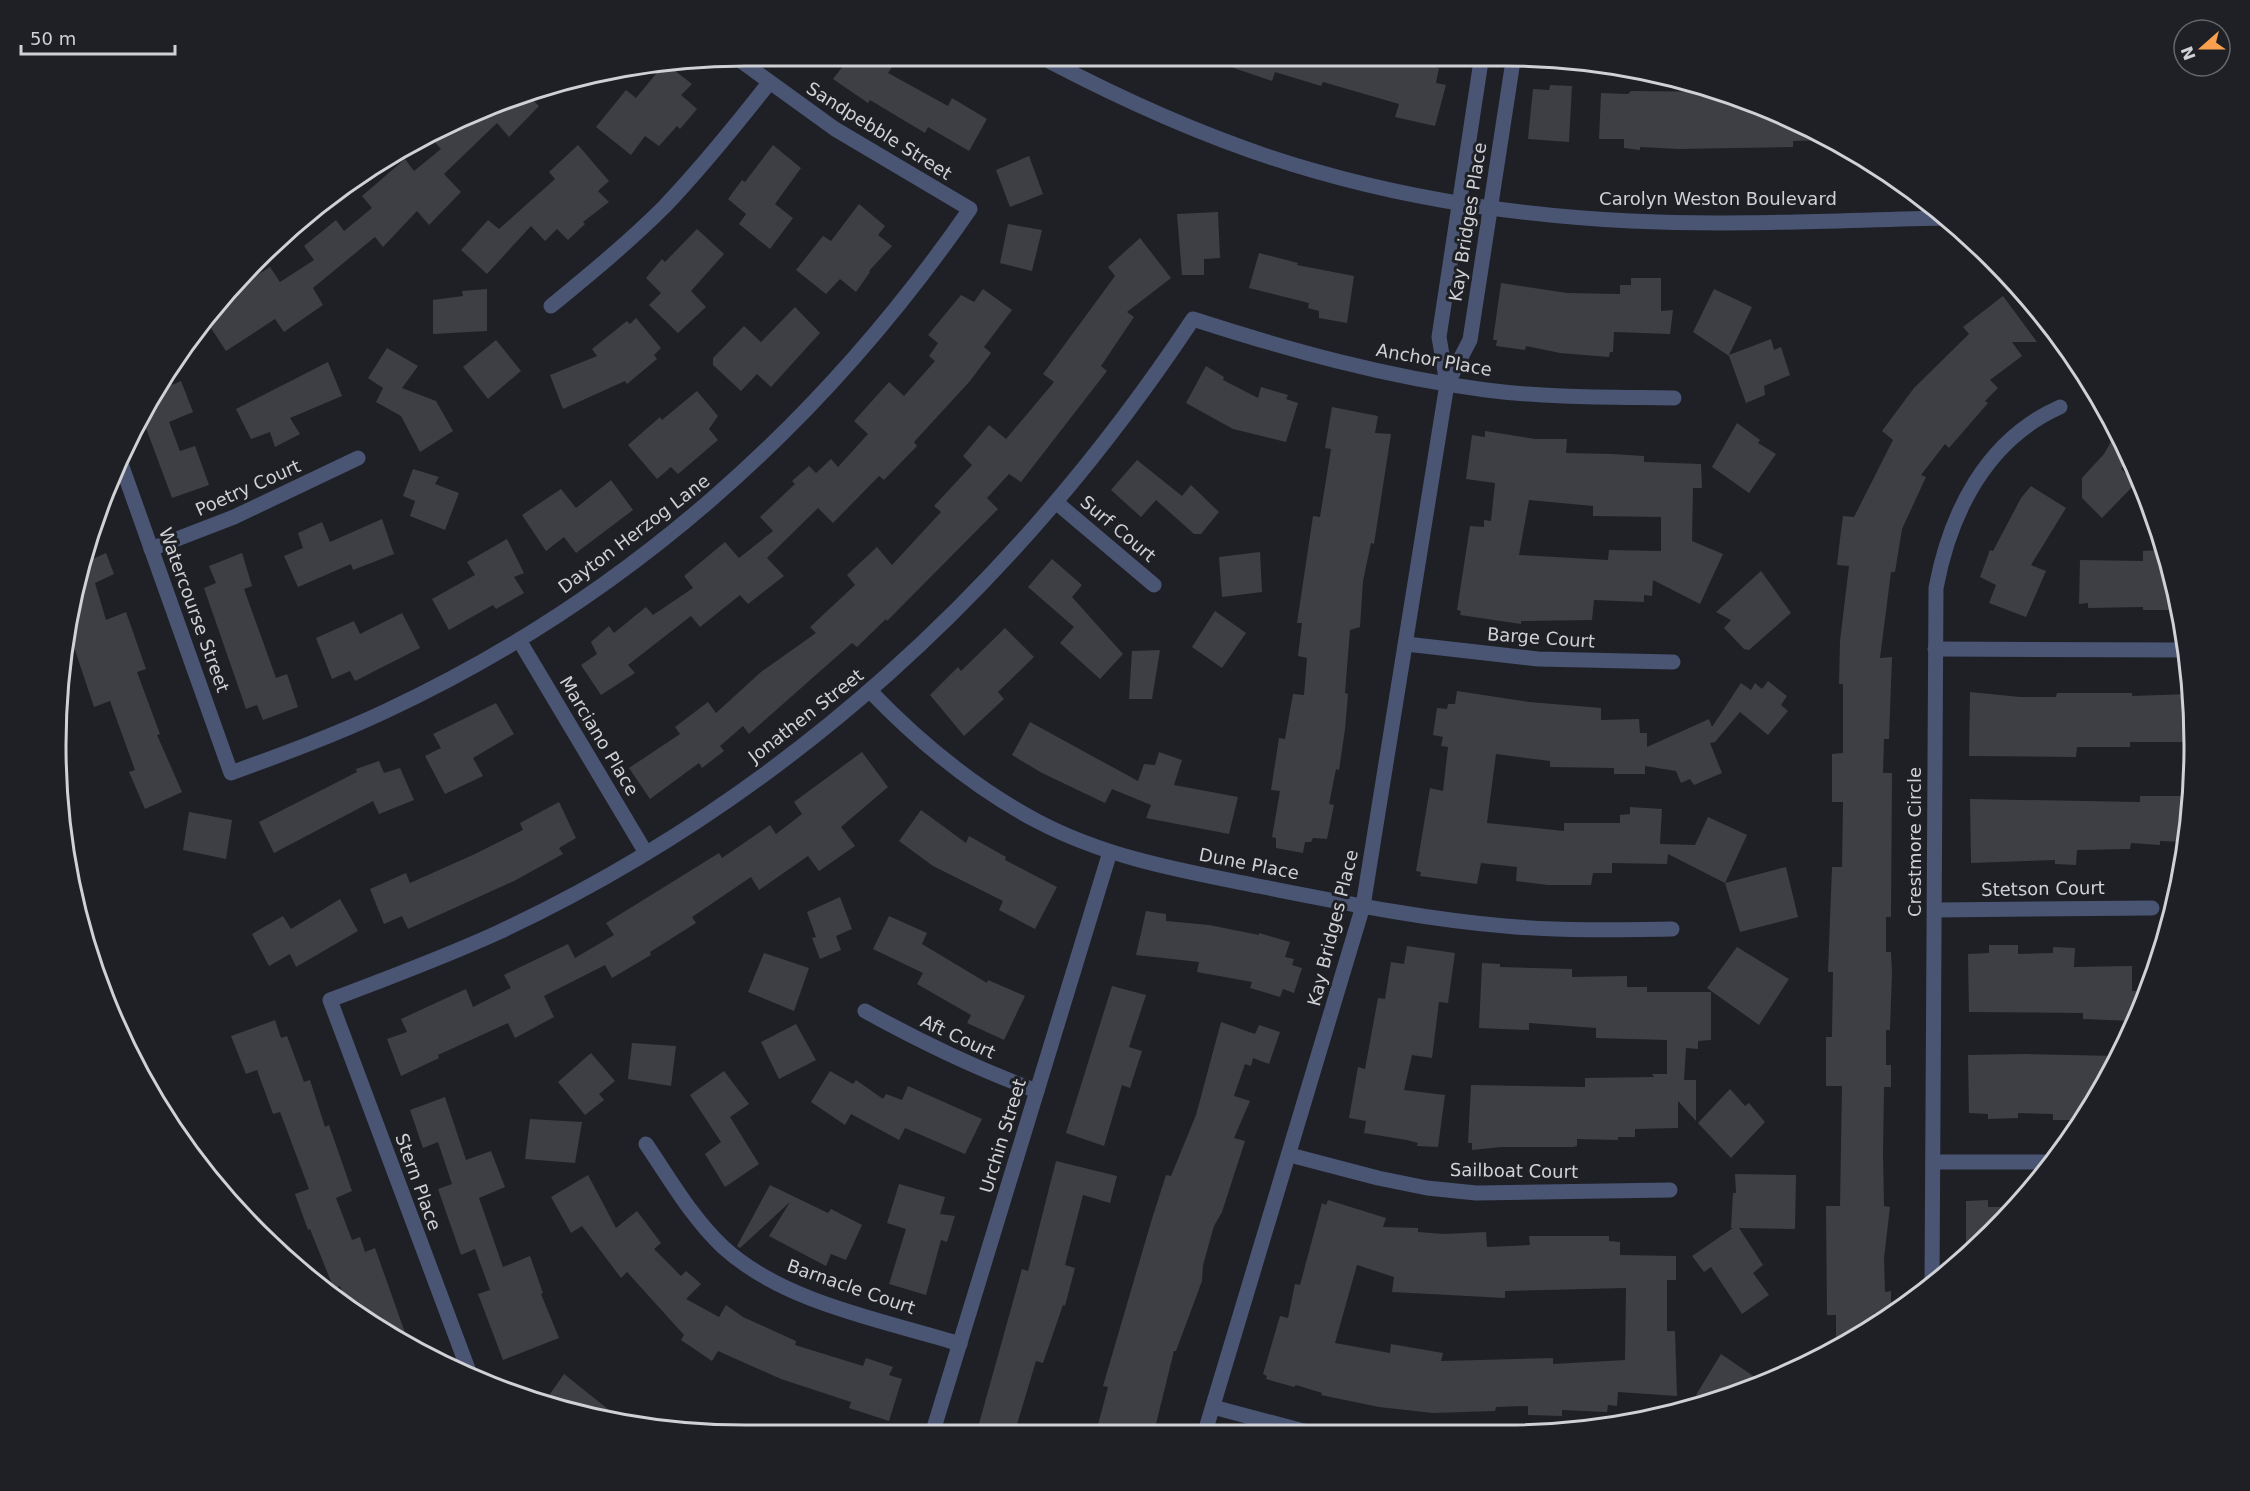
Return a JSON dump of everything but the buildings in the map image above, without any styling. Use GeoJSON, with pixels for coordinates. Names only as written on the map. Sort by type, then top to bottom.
{"type":"FeatureCollection","features":[{"type":"Feature","properties":{"kind":"street","name":"Sandpebble Street"},"geometry":{"type":"LineString","coordinates":[[746,66],[835,129],[970,209]]}},
{"type":"Feature","properties":{"kind":"street","name":"Carolyn Weston Boulevard"},"geometry":{"type":"LineString","coordinates":[[1057,66],[1177,121],[1255,151],[1353,181],[1459,202],[1586,218],[1678,222],[1933,218]]}},
{"type":"Feature","properties":{"kind":"street","name":"Kay Bridges Place"},"geometry":{"type":"LineString","coordinates":[[1207,1425],[1363,906],[1447,384],[1439,337],[1480,66]]}},
{"type":"Feature","properties":{"kind":"street","name":"Kay Bridges Place"},"geometry":{"type":"LineString","coordinates":[[1447,384],[1470,340],[1512,66]]}},
{"type":"Feature","properties":{"kind":"street"},"geometry":{"type":"LineString","coordinates":[[551,306],[608,260],[664,207],[714,152],[769,83]]}},
{"type":"Feature","properties":{"kind":"street","name":"Dayton Herzog Lane"},"geometry":{"type":"LineString","coordinates":[[231,773],[312,743],[385,712],[519,640],[642,557],[756,462],[859,354],[906,297],[970,209]]}},
{"type":"Feature","properties":{"kind":"street","name":"Anchor Place"},"geometry":{"type":"LineString","coordinates":[[1193,319],[1288,349],[1409,378],[1568,397],[1674,398]]}},
{"type":"Feature","properties":{"kind":"street","name":"Jonathen Street"},"geometry":{"type":"LineString","coordinates":[[330,1000],[413,969],[498,932],[581,890],[718,807],[785,759],[870,691],[934,633],[989,578],[1057,503],[1112,435],[1193,319]]}},
{"type":"Feature","properties":{"kind":"street","name":"Crestmore Circle"},"geometry":{"type":"LineString","coordinates":[[1932,1273],[1936,588],[1943,552],[1959,510],[1988,463],[2012,438],[2042,415],[2060,406]]}},
{"type":"Feature","properties":{"kind":"street","name":"Poetry Court"},"geometry":{"type":"LineString","coordinates":[[151,549],[234,517],[358,458]]}},
{"type":"Feature","properties":{"kind":"street","name":"Watercourse Street"},"geometry":{"type":"LineString","coordinates":[[124,472],[231,773]]}},
{"type":"Feature","properties":{"kind":"street","name":"Surf Court"},"geometry":{"type":"LineString","coordinates":[[1057,503],[1154,585]]}},
{"type":"Feature","properties":{"kind":"street","name":"Marciano Place"},"geometry":{"type":"LineString","coordinates":[[519,640],[646,852]]}},
{"type":"Feature","properties":{"kind":"street","name":"Barge Court"},"geometry":{"type":"LineString","coordinates":[[1406,644],[1538,659],[1672,662]]}},
{"type":"Feature","properties":{"kind":"street"},"geometry":{"type":"LineString","coordinates":[[1935,649],[2177,650]]}},
{"type":"Feature","properties":{"kind":"street","name":"Dune Place"},"geometry":{"type":"LineString","coordinates":[[870,691],[907,730],[948,765],[992,795],[1039,822],[1110,852],[1155,866],[1363,906],[1503,926],[1567,930],[1672,929]]}},
{"type":"Feature","properties":{"kind":"street","name":"Urchin Street"},"geometry":{"type":"LineString","coordinates":[[935,1425],[1110,852]]}},
{"type":"Feature","properties":{"kind":"street","name":"Stetson Court"},"geometry":{"type":"LineString","coordinates":[[1935,910],[2152,908]]}},
{"type":"Feature","properties":{"kind":"street","name":"Stern Place"},"geometry":{"type":"LineString","coordinates":[[330,1000],[465,1364]]}},
{"type":"Feature","properties":{"kind":"street","name":"Aft Court"},"geometry":{"type":"LineString","coordinates":[[865,1011],[969,1065],[1037,1091]]}},
{"type":"Feature","properties":{"kind":"street","name":"Barnacle Court"},"geometry":{"type":"LineString","coordinates":[[646,1144],[701,1223],[724,1247],[750,1268],[780,1285],[814,1299],[960,1344]]}},
{"type":"Feature","properties":{"kind":"street","name":"Sailboat Court"},"geometry":{"type":"LineString","coordinates":[[1290,1155],[1426,1188],[1476,1193],[1670,1190]]}},
{"type":"Feature","properties":{"kind":"street"},"geometry":{"type":"LineString","coordinates":[[1933,1162],[2042,1162]]}},
{"type":"Feature","properties":{"kind":"street"},"geometry":{"type":"LineString","coordinates":[[1213,1407],[1281,1425]]}}]}
